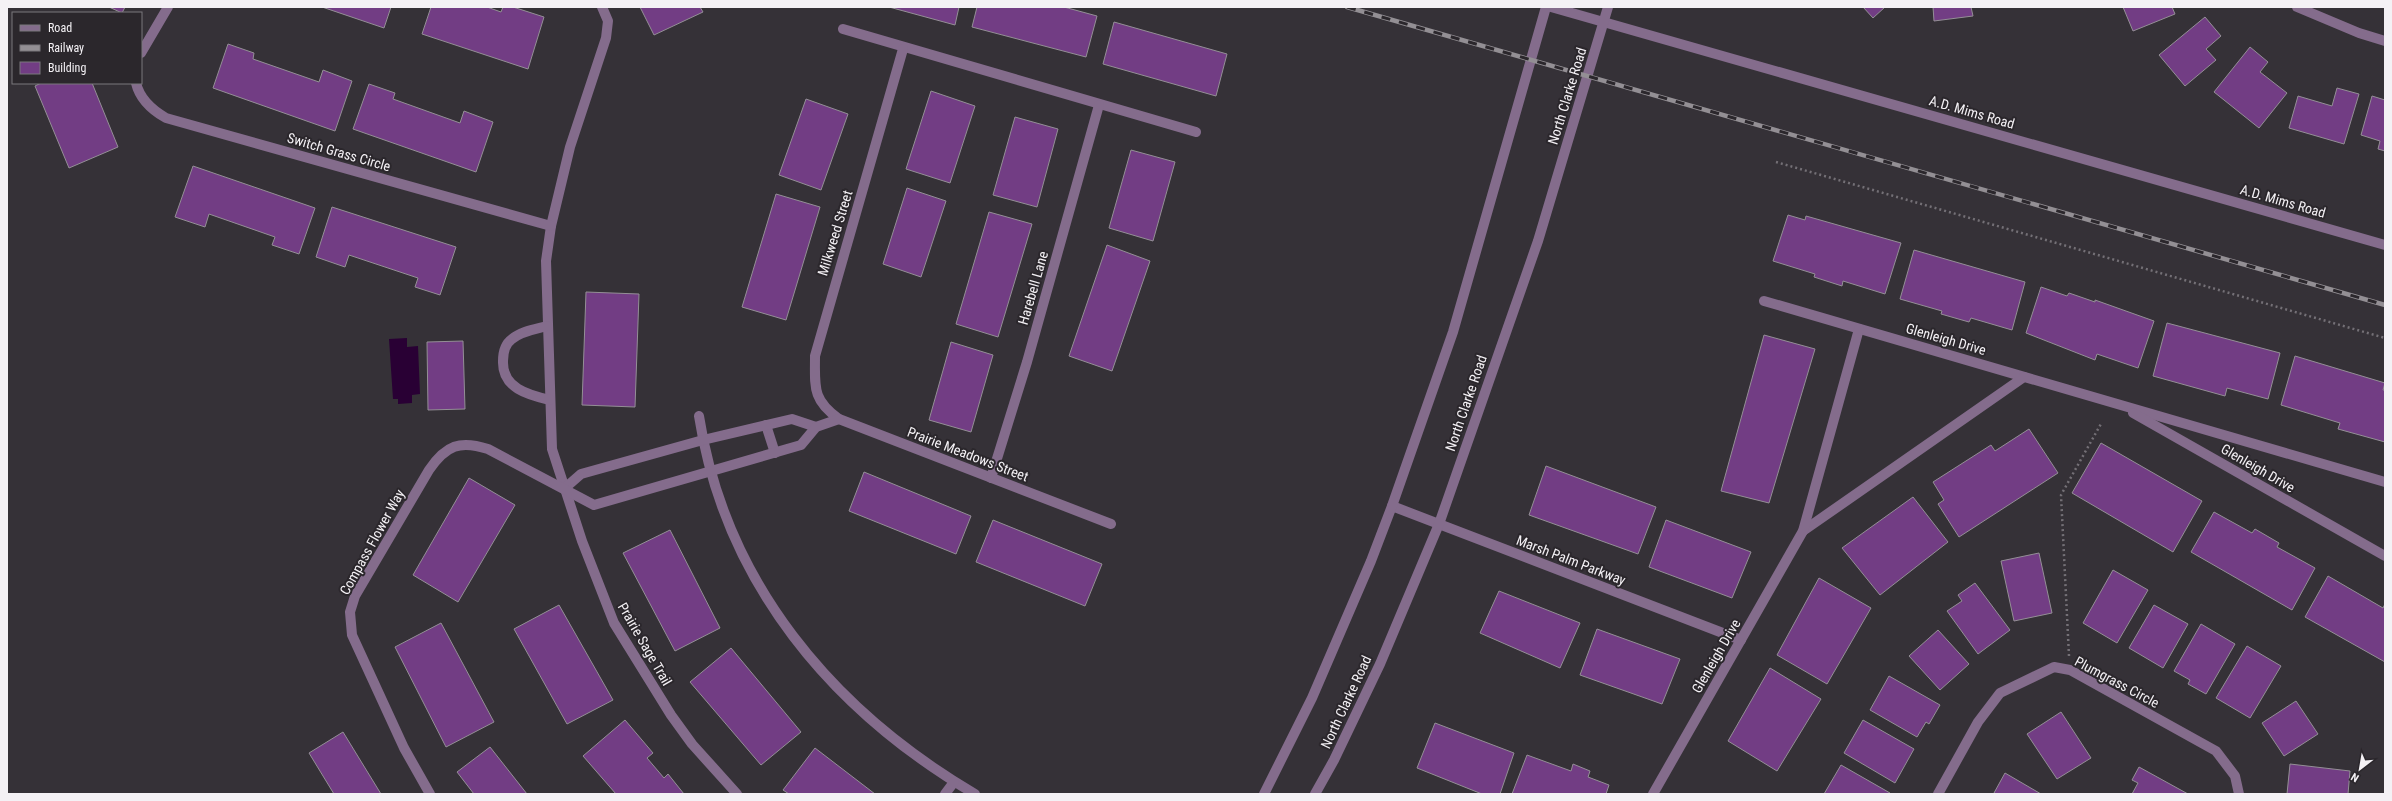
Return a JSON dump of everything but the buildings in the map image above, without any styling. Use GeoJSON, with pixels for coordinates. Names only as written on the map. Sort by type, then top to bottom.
{"type":"FeatureCollection","features":[{"type":"Feature","properties":{"kind":"street"},"geometry":{"type":"LineString","coordinates":[[142,51],[168,7]]}},
{"type":"Feature","properties":{"kind":"street"},"geometry":{"type":"LineString","coordinates":[[602,7],[608,21],[606,38],[570,147],[551,226],[546,262],[552,450],[565,488],[581,474],[703,440],[792,419],[816,427]]}},
{"type":"Feature","properties":{"kind":"street"},"geometry":{"type":"LineString","coordinates":[[1264,794],[1312,698],[1371,561],[1392,506],[1453,332],[1546,7]]}},
{"type":"Feature","properties":{"kind":"street","name":"A.D. Mims Road"},"geometry":{"type":"LineString","coordinates":[[1551,7],[2385,245]]}},
{"type":"Feature","properties":{"kind":"street","name":"North Clarke Road"},"geometry":{"type":"LineString","coordinates":[[1315,794],[1334,760],[1380,664],[1438,524],[1538,241],[1608,7]]}},
{"type":"Feature","properties":{"kind":"street"},"geometry":{"type":"LineString","coordinates":[[2297,7],[2359,33],[2385,41]]}},
{"type":"Feature","properties":{"kind":"street"},"geometry":{"type":"LineString","coordinates":[[843,29],[904,49],[1196,132]]}},
{"type":"Feature","properties":{"kind":"street","name":"Milkweed Street"},"geometry":{"type":"LineString","coordinates":[[839,419],[825,409],[819,402],[815,390],[815,356],[904,49]]}},
{"type":"Feature","properties":{"kind":"street","name":"Switch Grass Circle"},"geometry":{"type":"LineString","coordinates":[[136,84],[138,91],[151,109],[166,118],[551,226]]}},
{"type":"Feature","properties":{"kind":"street","name":"Harebell Lane"},"geometry":{"type":"LineString","coordinates":[[991,478],[1027,362],[1099,105]]}},
{"type":"Feature","properties":{"kind":"street","name":"Glenleigh Drive"},"geometry":{"type":"LineString","coordinates":[[1764,301],[2385,482]]}},
{"type":"Feature","properties":{"kind":"street"},"geometry":{"type":"LineString","coordinates":[[547,326],[512,339],[503,352],[503,366],[506,379],[512,385],[531,396],[550,400]]}},
{"type":"Feature","properties":{"kind":"street","name":"Glenleigh Drive"},"geometry":{"type":"LineString","coordinates":[[1653,794],[1803,531],[1859,329]]}},
{"type":"Feature","properties":{"kind":"street","name":"Glenleigh Drive"},"geometry":{"type":"LineString","coordinates":[[1803,531],[2024,377]]}},
{"type":"Feature","properties":{"kind":"street","name":"Glenleigh Drive"},"geometry":{"type":"LineString","coordinates":[[2117,404],[2385,556]]}},
{"type":"Feature","properties":{"kind":"street"},"geometry":{"type":"LineString","coordinates":[[699,416],[703,440],[718,495],[738,544],[766,594],[806,652],[846,698],[868,718],[910,753],[975,794]]}},
{"type":"Feature","properties":{"kind":"street"},"geometry":{"type":"LineString","coordinates":[[711,470],[801,445],[816,427],[839,419]]}},
{"type":"Feature","properties":{"kind":"street","name":"Prairie Meadows Street"},"geometry":{"type":"LineString","coordinates":[[839,419],[1111,524]]}},
{"type":"Feature","properties":{"kind":"street"},"geometry":{"type":"LineString","coordinates":[[766,425],[775,453]]}},
{"type":"Feature","properties":{"kind":"street","name":"Compass Flower Way"},"geometry":{"type":"LineString","coordinates":[[430,794],[404,748],[352,635],[350,612],[355,596],[435,461],[451,448],[461,444],[472,444],[488,449],[565,488],[594,505],[711,470]]}},
{"type":"Feature","properties":{"kind":"street","name":"Prairie Sage Trail"},"geometry":{"type":"LineString","coordinates":[[565,488],[602,593],[631,652],[692,744],[737,794]]}},
{"type":"Feature","properties":{"kind":"street","name":"Marsh Palm Parkway"},"geometry":{"type":"LineString","coordinates":[[1392,506],[1741,640]]}},
{"type":"Feature","properties":{"kind":"street","name":"Plumgrass Circle"},"geometry":{"type":"LineString","coordinates":[[1938,794],[1978,722],[2000,693],[2054,667],[2070,670],[2216,751],[2235,776],[2240,794]]}},
{"type":"Feature","properties":{"kind":"street"},"geometry":{"type":"LineString","coordinates":[[945,794],[954,782]]}},
{"type":"Feature","properties":{"kind":"path"},"geometry":{"type":"LineString","coordinates":[[1776,162],[2385,338]]}},
{"type":"Feature","properties":{"kind":"path"},"geometry":{"type":"LineString","coordinates":[[2070,670],[2061,495],[2102,422]]}},
{"type":"Feature","properties":{"kind":"shaded area"},"geometry":{"type":"Polygon","coordinates":[[[407,338],[407,347],[418,346],[420,394],[412,395],[412,403],[398,404],[398,399],[393,399],[389,339],[407,338]]]}},
{"type":"Feature","properties":{"kind":"railway"},"geometry":{"type":"LineString","coordinates":[[1347,7],[2385,305]]}}]}
